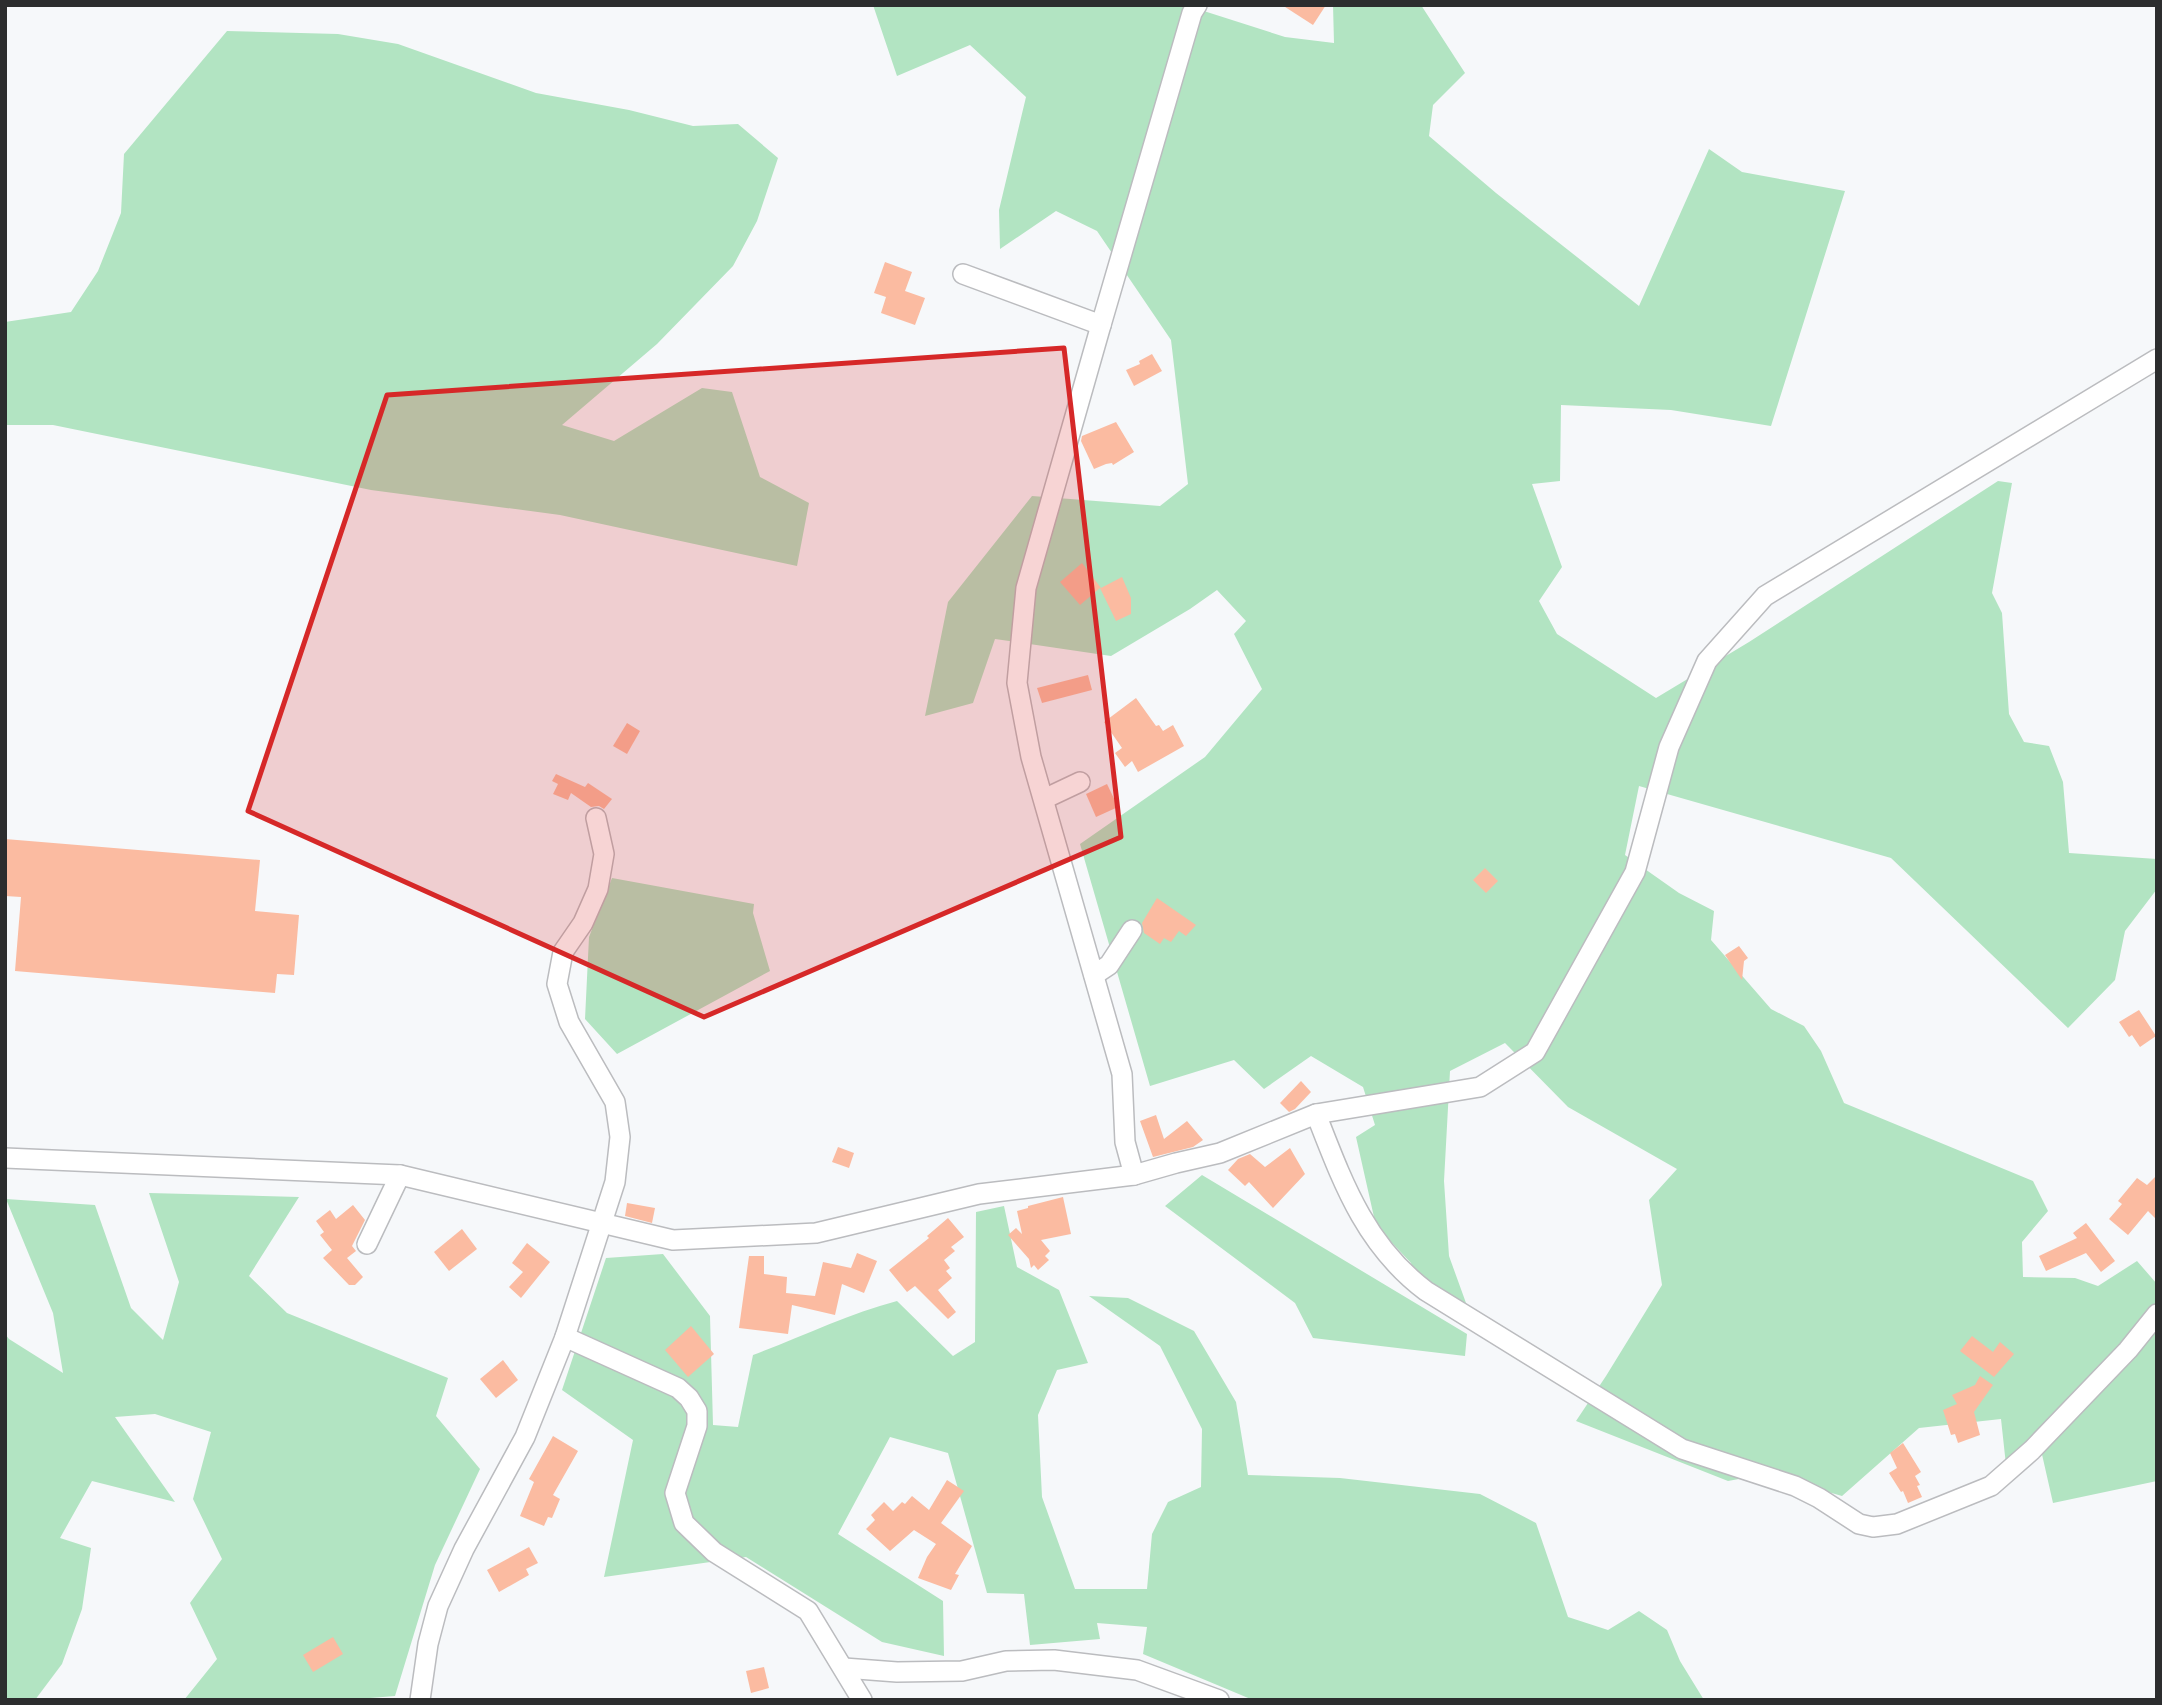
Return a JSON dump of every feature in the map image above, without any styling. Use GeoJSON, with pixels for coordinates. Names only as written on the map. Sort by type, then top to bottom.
{"type":"FeatureCollection","features":[{"type":"Feature","properties":{"kind":"street"},"geometry":{"type":"LineString","coordinates":[[1135,1175],[1125,1142],[1122,1073],[1031,757],[1017,682],[1027,588],[1101,325],[1192,13],[1197,5]]}},
{"type":"Feature","properties":{"kind":"street"},"geometry":{"type":"LineString","coordinates":[[963,274],[1101,325]]}},
{"type":"Feature","properties":{"kind":"street"},"geometry":{"type":"LineString","coordinates":[[5,1158],[400,1175],[673,1240],[816,1233],[979,1194],[1135,1175],[1220,1153],[1316,1114],[1479,1087],[1535,1052],[1635,872],[1669,747],[1707,661],[1765,596],[2157,359]]}},
{"type":"Feature","properties":{"kind":"street"},"geometry":{"type":"LineString","coordinates":[[1044,799],[1080,782]]}},
{"type":"Feature","properties":{"kind":"street"},"geometry":{"type":"LineString","coordinates":[[420,1700],[428,1644],[438,1606],[464,1549],[525,1437],[565,1337],[615,1182],[620,1138],[615,1102],[569,1022],[557,984],[563,951],[583,923],[597,889],[604,855],[596,818]]}},
{"type":"Feature","properties":{"kind":"street"},"geometry":{"type":"LineString","coordinates":[[1094,975],[1109,965],[1132,930]]}},
{"type":"Feature","properties":{"kind":"street"},"geometry":{"type":"LineString","coordinates":[[1316,1114],[1344,1186],[1361,1218],[1390,1259],[1426,1291],[1682,1449],[1795,1486],[1819,1497],[1866,1526],[1897,1524],[1991,1486],[2022,1459],[2128,1350],[2157,1314]]}},
{"type":"Feature","properties":{"kind":"street"},"geometry":{"type":"LineString","coordinates":[[367,1244],[400,1175]]}},
{"type":"Feature","properties":{"kind":"street"},"geometry":{"type":"LineString","coordinates":[[565,1337],[678,1388],[689,1398],[697,1411],[697,1426],[675,1493],[684,1523],[714,1552],[808,1611],[862,1700]]}},
{"type":"Feature","properties":{"kind":"street"},"geometry":{"type":"LineString","coordinates":[[844,1668],[897,1672],[962,1671],[1006,1661],[1054,1660],[1137,1670],[1219,1700]]}},
{"type":"Feature","properties":{"kind":"highlighted area"},"geometry":{"type":"Polygon","coordinates":[[[1064,348],[1121,837],[704,1017],[248,811],[387,395],[1064,348]]]}},
{"type":"Feature","properties":{"kind":"green space"},"geometry":{"type":"Polygon","coordinates":[[[873,5],[1185,5],[1285,37],[1334,43],[1333,5],[1421,5],[1465,73],[1433,105],[1429,136],[1496,193],[1639,306],[1709,149],[1742,172],[1845,191],[1771,426],[1671,410],[1561,405],[1560,481],[1532,484],[1562,567],[1539,601],[1557,634],[1656,698],[1749,642],[1998,481],[2012,483],[1992,593],[2002,613],[2009,714],[2024,742],[2049,746],[2063,782],[2069,853],[2157,859],[2157,889],[2125,931],[2115,980],[2068,1028],[1891,858],[1639,786],[1625,855],[1679,893],[1714,911],[1711,940],[1771,1009],[1804,1026],[1821,1051],[1844,1103],[2033,1181],[2048,1211],[2022,1242],[2023,1277],[2075,1278],[2098,1286],[2137,1261],[2157,1284],[2157,1481],[2053,1503],[2041,1450],[2006,1465],[2001,1419],[1919,1428],[1842,1496],[1766,1474],[1728,1481],[1576,1421],[1662,1285],[1649,1200],[1677,1169],[1568,1107],[1505,1043],[1450,1071],[1444,1181],[1449,1256],[1466,1303],[1418,1293],[1411,1263],[1376,1226],[1356,1137],[1375,1125],[1363,1087],[1311,1056],[1264,1089],[1234,1060],[1150,1086],[1080,844],[1205,757],[1262,689],[1234,634],[1246,621],[1217,590],[1111,656],[995,639],[973,703],[925,716],[948,602],[1032,496],[1160,506],[1188,484],[1171,340],[1097,231],[1056,211],[1000,249],[999,210],[1026,97],[970,45],[897,76],[873,5]]]}},
{"type":"Feature","properties":{"kind":"green space"},"geometry":{"type":"Polygon","coordinates":[[[227,31],[338,34],[398,44],[536,93],[629,110],[693,126],[738,124],[778,158],[757,221],[733,266],[657,344],[562,425],[614,441],[702,388],[732,392],[760,477],[809,503],[797,566],[560,515],[371,490],[53,425],[5,425],[5,322],[71,312],[98,271],[121,213],[124,154],[227,31]]]}},
{"type":"Feature","properties":{"kind":"green space"},"geometry":{"type":"Polygon","coordinates":[[[612,878],[754,904],[753,913],[770,971],[617,1054],[585,1019],[589,937],[612,878]]]}},
{"type":"Feature","properties":{"kind":"green space"},"geometry":{"type":"Polygon","coordinates":[[[1202,1175],[1467,1334],[1465,1356],[1313,1338],[1295,1303],[1165,1206],[1202,1175]]]}},
{"type":"Feature","properties":{"kind":"green space"},"geometry":{"type":"Polygon","coordinates":[[[149,1193],[299,1197],[249,1276],[287,1313],[448,1378],[436,1416],[480,1469],[435,1565],[395,1696],[346,1700],[184,1700],[217,1659],[190,1603],[222,1559],[193,1499],[211,1432],[155,1414],[115,1417],[175,1502],[92,1481],[60,1538],[91,1548],[82,1609],[62,1664],[35,1700],[5,1700],[5,1334],[63,1373],[53,1313],[6,1199],[95,1205],[131,1308],[163,1340],[179,1282],[149,1193]]]}},
{"type":"Feature","properties":{"kind":"green space"},"geometry":{"type":"Polygon","coordinates":[[[1004,1206],[1017,1267],[1059,1290],[1088,1363],[1057,1370],[1038,1415],[1042,1497],[1075,1589],[1147,1589],[1152,1534],[1168,1502],[1201,1487],[1202,1429],[1160,1346],[1089,1296],[1128,1298],[1194,1331],[1236,1402],[1248,1475],[1340,1478],[1480,1494],[1536,1523],[1568,1617],[1608,1630],[1639,1611],[1667,1630],[1680,1661],[1704,1700],[1253,1700],[1143,1654],[1147,1627],[1097,1623],[1100,1639],[1030,1645],[1024,1594],[987,1593],[948,1453],[890,1437],[838,1534],[943,1601],[944,1656],[882,1642],[746,1557],[604,1577],[633,1440],[562,1390],[606,1258],[663,1254],[710,1316],[713,1425],[738,1427],[753,1355],[861,1312],[897,1301],[953,1356],[975,1342],[976,1212],[1004,1206]]]}},
{"type":"Feature","properties":{"kind":"building"},"geometry":{"type":"Polygon","coordinates":[[[1282,5],[1326,5],[1313,25],[1282,5]]]}},
{"type":"Feature","properties":{"kind":"building"},"geometry":{"type":"Polygon","coordinates":[[[885,262],[912,272],[905,291],[925,298],[915,325],[881,313],[886,297],[874,293],[885,262]]]}},
{"type":"Feature","properties":{"kind":"building"},"geometry":{"type":"Polygon","coordinates":[[[1152,354],[1162,371],[1134,386],[1126,370],[1140,364],[1139,361],[1152,354]]]}},
{"type":"Feature","properties":{"kind":"building"},"geometry":{"type":"Polygon","coordinates":[[[1116,422],[1134,452],[1113,465],[1106,464],[1094,469],[1081,441],[1082,436],[1116,422]]]}},
{"type":"Feature","properties":{"kind":"building"},"geometry":{"type":"Polygon","coordinates":[[[1082,563],[1101,588],[1122,577],[1131,598],[1131,614],[1116,621],[1100,588],[1080,605],[1060,582],[1082,563]]]}},
{"type":"Feature","properties":{"kind":"building"},"geometry":{"type":"Polygon","coordinates":[[[1088,675],[1092,690],[1042,703],[1037,688],[1088,675]]]}},
{"type":"Feature","properties":{"kind":"building"},"geometry":{"type":"Polygon","coordinates":[[[1136,698],[1156,726],[1159,725],[1163,731],[1173,725],[1184,746],[1138,772],[1132,761],[1125,767],[1115,753],[1122,748],[1104,722],[1136,698]]]}},
{"type":"Feature","properties":{"kind":"building"},"geometry":{"type":"Polygon","coordinates":[[[627,723],[640,731],[627,754],[613,746],[627,723]]]}},
{"type":"Feature","properties":{"kind":"building"},"geometry":{"type":"Polygon","coordinates":[[[556,774],[585,787],[588,783],[612,799],[604,809],[599,806],[591,807],[571,793],[568,800],[553,794],[558,784],[552,781],[556,774]]]}},
{"type":"Feature","properties":{"kind":"building"},"geometry":{"type":"Polygon","coordinates":[[[1107,784],[1118,807],[1096,817],[1086,794],[1107,784]]]}},
{"type":"Feature","properties":{"kind":"building"},"geometry":{"type":"Polygon","coordinates":[[[5,839],[260,860],[255,911],[299,915],[294,975],[277,974],[275,993],[15,971],[21,897],[5,896],[5,839]]]}},
{"type":"Feature","properties":{"kind":"building"},"geometry":{"type":"Polygon","coordinates":[[[1485,868],[1498,881],[1486,893],[1473,880],[1485,868]]]}},
{"type":"Feature","properties":{"kind":"building"},"geometry":{"type":"Polygon","coordinates":[[[1157,898],[1196,925],[1186,936],[1179,931],[1171,942],[1164,938],[1160,944],[1144,933],[1142,923],[1157,898]]]}},
{"type":"Feature","properties":{"kind":"building"},"geometry":{"type":"Polygon","coordinates":[[[1739,946],[1748,958],[1744,961],[1742,980],[1725,955],[1739,946]]]}},
{"type":"Feature","properties":{"kind":"building"},"geometry":{"type":"Polygon","coordinates":[[[2139,1010],[2156,1036],[2140,1047],[2119,1022],[2139,1010]]]}},
{"type":"Feature","properties":{"kind":"building"},"geometry":{"type":"Polygon","coordinates":[[[1301,1081],[1311,1092],[1289,1112],[1280,1103],[1301,1081]]]}},
{"type":"Feature","properties":{"kind":"building"},"geometry":{"type":"Polygon","coordinates":[[[1156,1115],[1164,1139],[1187,1121],[1203,1140],[1193,1147],[1153,1157],[1140,1121],[1156,1115]]]}},
{"type":"Feature","properties":{"kind":"building"},"geometry":{"type":"Polygon","coordinates":[[[838,1147],[854,1153],[849,1168],[832,1162],[838,1147]]]}},
{"type":"Feature","properties":{"kind":"building"},"geometry":{"type":"Polygon","coordinates":[[[1290,1148],[1305,1174],[1273,1208],[1249,1182],[1245,1186],[1228,1170],[1238,1159],[1250,1154],[1265,1167],[1290,1148]]]}},
{"type":"Feature","properties":{"kind":"building"},"geometry":{"type":"Polygon","coordinates":[[[2157,1175],[2157,1220],[2148,1211],[2128,1235],[2109,1219],[2122,1204],[2118,1201],[2137,1178],[2147,1185],[2157,1175]]]}},
{"type":"Feature","properties":{"kind":"building"},"geometry":{"type":"Polygon","coordinates":[[[1063,1197],[1071,1234],[1041,1240],[1050,1251],[1045,1256],[1049,1260],[1038,1270],[1034,1265],[1031,1268],[1029,1259],[1008,1235],[1016,1228],[1022,1234],[1017,1211],[1063,1197]]]}},
{"type":"Feature","properties":{"kind":"building"},"geometry":{"type":"Polygon","coordinates":[[[627,1203],[655,1208],[652,1223],[625,1216],[627,1203]]]}},
{"type":"Feature","properties":{"kind":"building"},"geometry":{"type":"Polygon","coordinates":[[[353,1205],[365,1220],[352,1246],[356,1251],[347,1258],[363,1277],[355,1285],[349,1285],[323,1258],[332,1250],[320,1235],[324,1232],[316,1221],[330,1210],[336,1219],[353,1205]]]}},
{"type":"Feature","properties":{"kind":"building"},"geometry":{"type":"Polygon","coordinates":[[[948,1218],[964,1237],[951,1247],[955,1251],[944,1260],[950,1268],[946,1271],[952,1278],[938,1290],[956,1312],[948,1319],[915,1286],[907,1292],[889,1270],[929,1238],[927,1236],[948,1218]]]}},
{"type":"Feature","properties":{"kind":"building"},"geometry":{"type":"Polygon","coordinates":[[[2086,1223],[2115,1261],[2101,1272],[2086,1253],[2046,1271],[2039,1256],[2077,1238],[2073,1233],[2086,1223]]]}},
{"type":"Feature","properties":{"kind":"building"},"geometry":{"type":"Polygon","coordinates":[[[462,1229],[477,1249],[449,1271],[434,1252],[462,1229]]]}},
{"type":"Feature","properties":{"kind":"building"},"geometry":{"type":"Polygon","coordinates":[[[527,1243],[550,1262],[521,1298],[509,1287],[523,1272],[512,1263],[527,1243]]]}},
{"type":"Feature","properties":{"kind":"building"},"geometry":{"type":"Polygon","coordinates":[[[857,1253],[877,1261],[864,1293],[842,1284],[835,1315],[792,1305],[788,1334],[739,1328],[749,1256],[764,1256],[764,1274],[787,1277],[786,1293],[815,1296],[823,1262],[851,1268],[857,1253]]]}},
{"type":"Feature","properties":{"kind":"building"},"geometry":{"type":"Polygon","coordinates":[[[691,1326],[714,1354],[688,1377],[665,1350],[691,1326]]]}},
{"type":"Feature","properties":{"kind":"building"},"geometry":{"type":"Polygon","coordinates":[[[1972,1336],[1993,1352],[2000,1342],[2014,1354],[1994,1377],[1960,1351],[1972,1336]]]}},
{"type":"Feature","properties":{"kind":"building"},"geometry":{"type":"Polygon","coordinates":[[[503,1360],[518,1380],[496,1398],[480,1379],[503,1360]]]}},
{"type":"Feature","properties":{"kind":"building"},"geometry":{"type":"Polygon","coordinates":[[[1980,1376],[1993,1385],[1974,1412],[1980,1435],[1958,1443],[1955,1434],[1951,1435],[1943,1410],[1957,1404],[1952,1395],[1975,1385],[1980,1376]]]}},
{"type":"Feature","properties":{"kind":"building"},"geometry":{"type":"Polygon","coordinates":[[[553,1436],[578,1451],[553,1495],[560,1499],[552,1518],[548,1517],[544,1526],[520,1516],[534,1482],[529,1479],[553,1436]]]}},
{"type":"Feature","properties":{"kind":"building"},"geometry":{"type":"Polygon","coordinates":[[[1903,1443],[1921,1472],[1915,1476],[1922,1497],[1908,1503],[1903,1491],[1901,1492],[1889,1473],[1897,1468],[1890,1453],[1903,1443]]]}},
{"type":"Feature","properties":{"kind":"building"},"geometry":{"type":"Polygon","coordinates":[[[947,1480],[964,1491],[941,1523],[972,1546],[955,1574],[959,1575],[951,1590],[918,1578],[936,1544],[914,1530],[890,1551],[866,1529],[875,1520],[871,1515],[884,1502],[893,1511],[912,1496],[929,1510],[947,1480]]]}},
{"type":"Feature","properties":{"kind":"building"},"geometry":{"type":"Polygon","coordinates":[[[529,1547],[538,1563],[526,1569],[529,1575],[499,1592],[487,1570],[529,1547]]]}},
{"type":"Feature","properties":{"kind":"building"},"geometry":{"type":"Polygon","coordinates":[[[333,1637],[343,1654],[313,1672],[303,1655],[333,1637]]]}},
{"type":"Feature","properties":{"kind":"building"},"geometry":{"type":"Polygon","coordinates":[[[764,1667],[769,1688],[751,1693],[746,1671],[764,1667]]]}}]}
